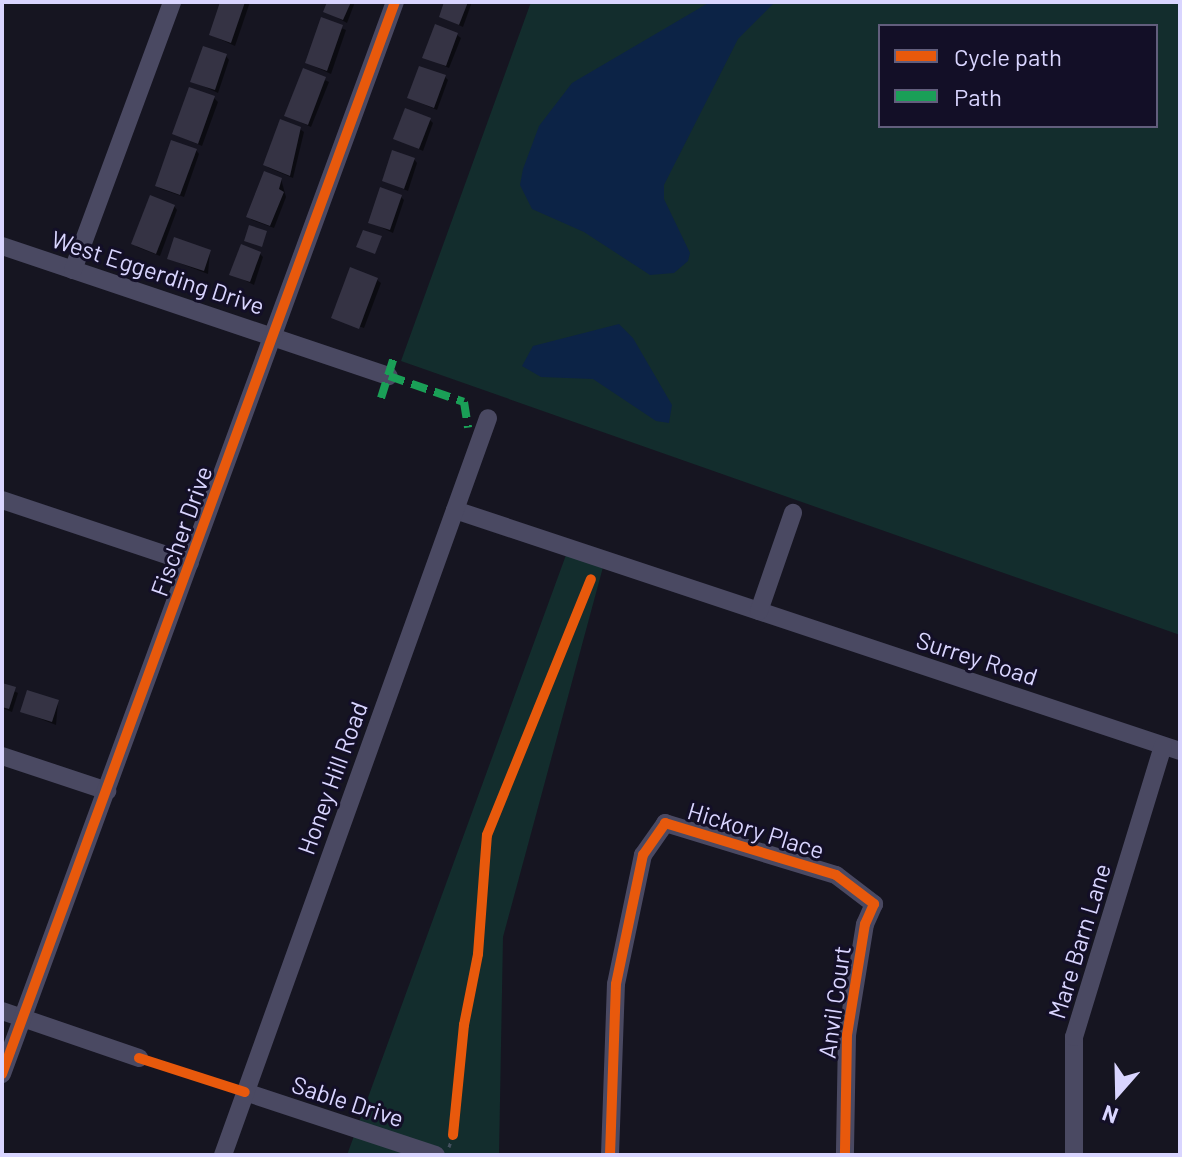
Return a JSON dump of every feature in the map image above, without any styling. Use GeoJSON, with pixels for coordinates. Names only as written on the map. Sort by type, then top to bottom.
{"type":"FeatureCollection","features":[{"type":"Feature","properties":{"kind":"street"},"geometry":{"type":"LineString","coordinates":[[73,270],[172,2]]}},
{"type":"Feature","properties":{"kind":"street","name":"Fischer Drive"},"geometry":{"type":"LineString","coordinates":[[2,1074],[395,2]]}},
{"type":"Feature","properties":{"kind":"street","name":"West Eggerding Drive"},"geometry":{"type":"LineString","coordinates":[[2,246],[389,376]]}},
{"type":"Feature","properties":{"kind":"street","name":"Honey Hill Road"},"geometry":{"type":"LineString","coordinates":[[223,1155],[488,418]]}},
{"type":"Feature","properties":{"kind":"street"},"geometry":{"type":"LineString","coordinates":[[2,500],[190,563]]}},
{"type":"Feature","properties":{"kind":"street","name":"Surrey Road"},"geometry":{"type":"LineString","coordinates":[[455,510],[1172,748]]}},
{"type":"Feature","properties":{"kind":"street"},"geometry":{"type":"LineString","coordinates":[[759,611],[793,513]]}},
{"type":"Feature","properties":{"kind":"street","name":"Mare Barn Lane"},"geometry":{"type":"LineString","coordinates":[[1074,1155],[1074,1037],[1172,748]]}},
{"type":"Feature","properties":{"kind":"street"},"geometry":{"type":"LineString","coordinates":[[2,756],[107,791]]}},
{"type":"Feature","properties":{"kind":"street","name":"Hickory Place"},"geometry":{"type":"LineString","coordinates":[[610,1155],[616,984],[643,855],[665,823],[836,875],[874,904]]}},
{"type":"Feature","properties":{"kind":"street","name":"Anvil Court"},"geometry":{"type":"LineString","coordinates":[[845,1155],[847,1035],[865,924],[874,904]]}},
{"type":"Feature","properties":{"kind":"street"},"geometry":{"type":"LineString","coordinates":[[2,1011],[139,1058]]}},
{"type":"Feature","properties":{"kind":"street","name":"Sable Drive"},"geometry":{"type":"LineString","coordinates":[[245,1092],[436,1155]]}},
{"type":"Feature","properties":{"kind":"path"},"geometry":{"type":"LineString","coordinates":[[453,1135],[454,1120]]}},
{"type":"Feature","properties":{"kind":"green space"},"geometry":{"type":"Polygon","coordinates":[[[531,2],[1180,2],[1180,635],[401,361],[531,2]]]}},
{"type":"Feature","properties":{"kind":"green space"},"geometry":{"type":"Polygon","coordinates":[[[570,544],[606,556],[503,937],[499,1155],[347,1155],[570,544]]]}},
{"type":"Feature","properties":{"kind":"water"},"geometry":{"type":"Polygon","coordinates":[[[710,2],[775,2],[738,39],[664,185],[664,199],[690,253],[688,261],[674,273],[650,275],[584,232],[532,209],[520,185],[523,169],[539,126],[572,83],[710,2]]]}},
{"type":"Feature","properties":{"kind":"water"},"geometry":{"type":"Polygon","coordinates":[[[619,324],[633,338],[672,405],[669,423],[656,421],[593,379],[541,377],[522,366],[533,346],[619,324]]]}},
{"type":"Feature","properties":{"kind":"building"},"geometry":{"type":"Polygon","coordinates":[[[220,2],[245,2],[231,43],[209,35],[220,2]]]}},
{"type":"Feature","properties":{"kind":"building"},"geometry":{"type":"Polygon","coordinates":[[[327,2],[351,2],[343,20],[323,12],[327,2]]]}},
{"type":"Feature","properties":{"kind":"building"},"geometry":{"type":"Polygon","coordinates":[[[444,2],[468,2],[459,25],[439,17],[444,2]]]}},
{"type":"Feature","properties":{"kind":"building"},"geometry":{"type":"Polygon","coordinates":[[[321,17],[343,25],[327,71],[305,63],[321,17]]]}},
{"type":"Feature","properties":{"kind":"building"},"geometry":{"type":"Polygon","coordinates":[[[435,24],[458,33],[446,66],[422,58],[435,24]]]}},
{"type":"Feature","properties":{"kind":"building"},"geometry":{"type":"Polygon","coordinates":[[[203,46],[227,54],[215,90],[190,82],[203,46]]]}},
{"type":"Feature","properties":{"kind":"building"},"geometry":{"type":"Polygon","coordinates":[[[419,66],[446,75],[434,108],[407,98],[419,66]]]}},
{"type":"Feature","properties":{"kind":"building"},"geometry":{"type":"Polygon","coordinates":[[[303,68],[326,77],[308,125],[284,116],[303,68]]]}},
{"type":"Feature","properties":{"kind":"building"},"geometry":{"type":"Polygon","coordinates":[[[189,87],[215,96],[198,144],[172,134],[189,87]]]}},
{"type":"Feature","properties":{"kind":"building"},"geometry":{"type":"Polygon","coordinates":[[[405,108],[431,118],[419,149],[393,139],[405,108]]]}},
{"type":"Feature","properties":{"kind":"building"},"geometry":{"type":"Polygon","coordinates":[[[280,119],[301,127],[290,176],[263,165],[280,119]]]}},
{"type":"Feature","properties":{"kind":"building"},"geometry":{"type":"Polygon","coordinates":[[[171,140],[197,149],[180,195],[155,186],[171,140]]]}},
{"type":"Feature","properties":{"kind":"building"},"geometry":{"type":"Polygon","coordinates":[[[392,150],[415,158],[404,189],[382,181],[392,150]]]}},
{"type":"Feature","properties":{"kind":"building"},"geometry":{"type":"Polygon","coordinates":[[[264,171],[282,178],[279,189],[284,192],[270,226],[246,217],[264,171]]]}},
{"type":"Feature","properties":{"kind":"building"},"geometry":{"type":"Polygon","coordinates":[[[380,187],[402,195],[390,230],[368,223],[380,187]]]}},
{"type":"Feature","properties":{"kind":"building"},"geometry":{"type":"Polygon","coordinates":[[[150,195],[175,205],[156,254],[131,244],[150,195]]]}},
{"type":"Feature","properties":{"kind":"building"},"geometry":{"type":"Polygon","coordinates":[[[249,225],[267,231],[262,247],[244,241],[249,225]]]}},
{"type":"Feature","properties":{"kind":"building"},"geometry":{"type":"Polygon","coordinates":[[[363,230],[382,236],[375,254],[356,247],[363,230]]]}},
{"type":"Feature","properties":{"kind":"building"},"geometry":{"type":"Polygon","coordinates":[[[174,237],[211,250],[204,271],[167,259],[174,237]]]}},
{"type":"Feature","properties":{"kind":"building"},"geometry":{"type":"Polygon","coordinates":[[[241,244],[261,252],[250,282],[229,275],[241,244]]]}},
{"type":"Feature","properties":{"kind":"building"},"geometry":{"type":"Polygon","coordinates":[[[350,267],[378,278],[359,329],[331,318],[350,267]]]}},
{"type":"Feature","properties":{"kind":"building"},"geometry":{"type":"Polygon","coordinates":[[[2,683],[16,687],[9,709],[2,707],[2,683]]]}},
{"type":"Feature","properties":{"kind":"building"},"geometry":{"type":"Polygon","coordinates":[[[27,690],[59,700],[52,722],[20,712],[27,690]]]}},
{"type":"Feature","properties":{"kind":"marked path"},"geometry":{"type":"LineString","coordinates":[[381,398],[394,357]]}},
{"type":"Feature","properties":{"kind":"marked path"},"geometry":{"type":"LineString","coordinates":[[389,376],[464,402],[468,428]]}},
{"type":"Feature","properties":{"kind":"cycle path"},"geometry":{"type":"LineString","coordinates":[[2,1074],[395,2]]}},
{"type":"Feature","properties":{"kind":"cycle path"},"geometry":{"type":"LineString","coordinates":[[453,1135],[464,1025],[478,954],[487,835],[591,579]]}},
{"type":"Feature","properties":{"kind":"cycle path"},"geometry":{"type":"LineString","coordinates":[[610,1155],[616,984],[643,855],[665,823],[836,875],[874,904],[865,924],[847,1035],[845,1155]]}},
{"type":"Feature","properties":{"kind":"cycle path"},"geometry":{"type":"LineString","coordinates":[[139,1058],[245,1092]]}}]}
